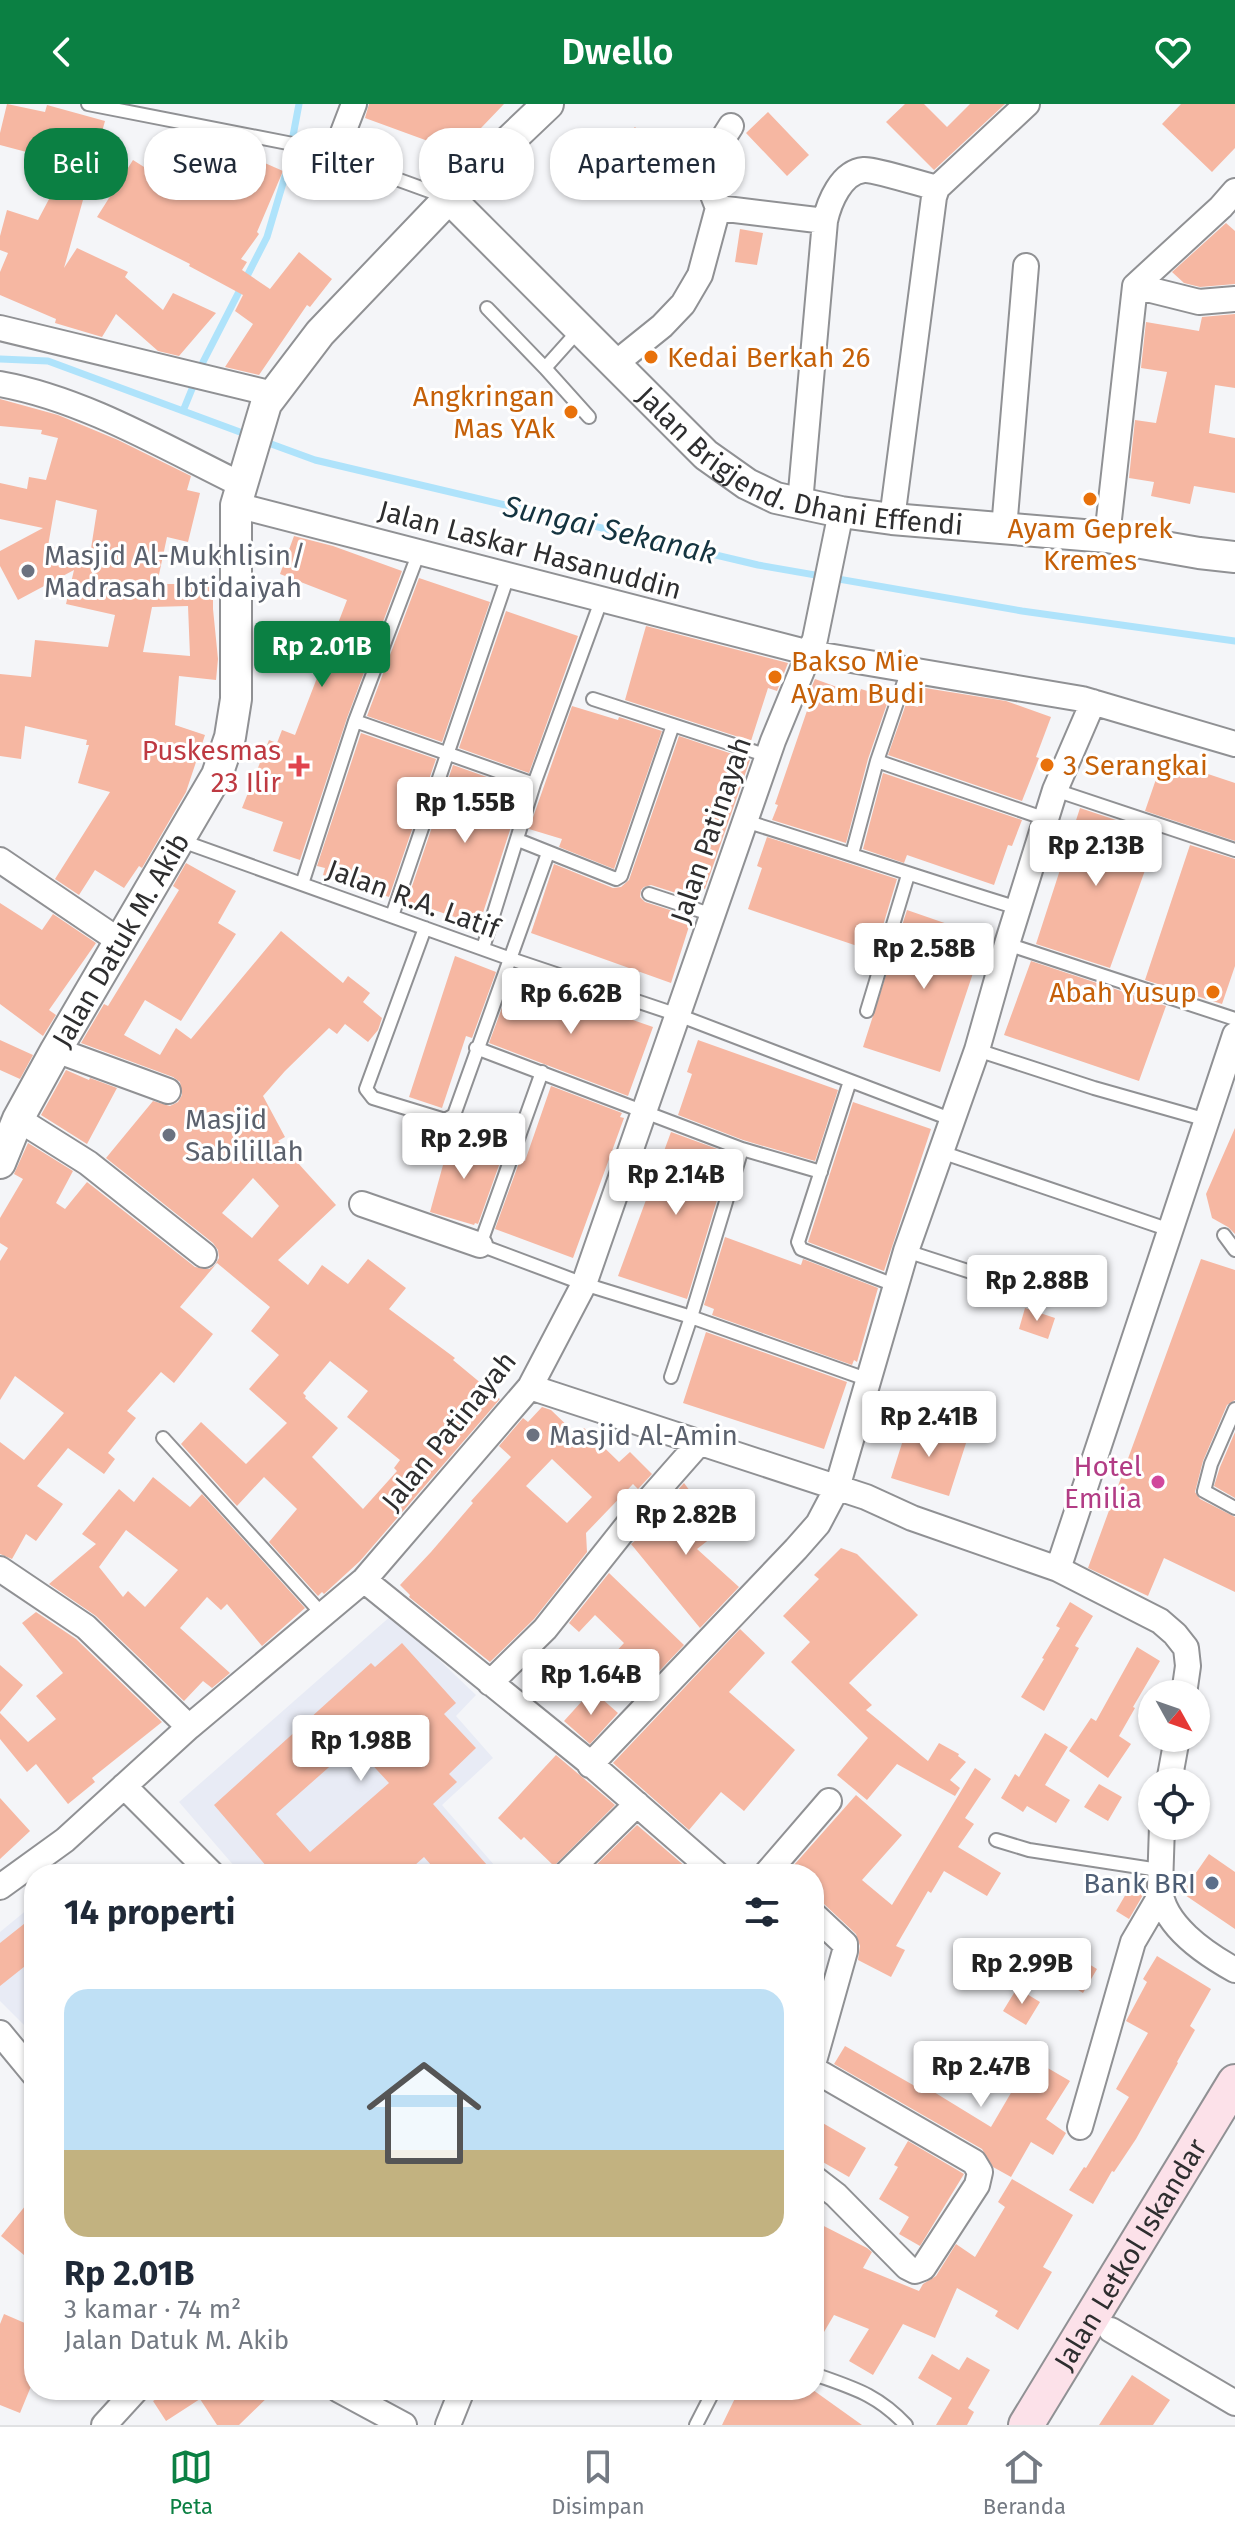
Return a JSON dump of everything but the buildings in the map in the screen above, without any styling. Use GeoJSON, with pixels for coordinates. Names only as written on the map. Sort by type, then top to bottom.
{"type":"FeatureCollection","features":[{"type":"Feature","properties":{"kind":"main road","name":"Jalan Letkol Iskandar"},"geometry":{"type":"LineString","coordinates":[[1026,2425],[1235,2082]]}},
{"type":"Feature","properties":{"kind":"main road","name":"Jalan Letkol Iskandar"},"geometry":{"type":"LineString","coordinates":[[1053,2425],[1235,2128]]}},
{"type":"Feature","properties":{"kind":"street"},"geometry":{"type":"LineString","coordinates":[[345,128],[354,104]]}},
{"type":"Feature","properties":{"kind":"street"},"geometry":{"type":"LineString","coordinates":[[523,128],[548,104]]}},
{"type":"Feature","properties":{"kind":"street"},"geometry":{"type":"LineString","coordinates":[[892,519],[931,210],[937,188],[1027,104]]}},
{"type":"Feature","properties":{"kind":"street"},"geometry":{"type":"LineString","coordinates":[[616,363],[662,326],[683,304],[700,275],[718,208],[709,185],[711,170],[717,148],[731,126]]}},
{"type":"Feature","properties":{"kind":"street"},"geometry":{"type":"LineString","coordinates":[[800,503],[829,203],[850,176],[864,170],[937,188]]}},
{"type":"Feature","properties":{"kind":"street"},"geometry":{"type":"LineString","coordinates":[[1107,537],[1135,286],[1235,191]]}},
{"type":"Feature","properties":{"kind":"street"},"geometry":{"type":"LineString","coordinates":[[0,328],[270,399],[320,333],[447,200]]}},
{"type":"Feature","properties":{"kind":"street","name":"Jalan Brigjend. Dhani Effendi"},"geometry":{"type":"LineString","coordinates":[[451,200],[706,455],[747,484],[776,498],[800,503],[838,525],[892,519],[1107,537],[1235,557]]}},
{"type":"Feature","properties":{"kind":"street"},"geometry":{"type":"LineString","coordinates":[[718,208],[825,221]]}},
{"type":"Feature","properties":{"kind":"street"},"geometry":{"type":"LineString","coordinates":[[1004,529],[1026,266]]}},
{"type":"Feature","properties":{"kind":"street"},"geometry":{"type":"LineString","coordinates":[[1135,286],[1194,301],[1235,299]]}},
{"type":"Feature","properties":{"kind":"street","name":"Jalan Laskar Hasanuddin"},"geometry":{"type":"LineString","coordinates":[[0,384],[35,390],[85,411],[241,489],[419,552],[601,601],[908,670],[1093,702],[1235,744]]}},
{"type":"Feature","properties":{"kind":"street","name":"Jalan Datuk M. Akib"},"geometry":{"type":"LineString","coordinates":[[7,1137],[217,775],[230,737],[236,699],[241,489],[270,399]]}},
{"type":"Feature","properties":{"kind":"street","name":"Jalan Patinayah"},"geometry":{"type":"LineString","coordinates":[[32,1864],[65,1840],[189,1727],[364,1580],[530,1387],[584,1284],[768,756],[812,646],[838,525]]}},
{"type":"Feature","properties":{"kind":"street"},"geometry":{"type":"LineString","coordinates":[[590,1765],[796,1549],[818,1524],[837,1488],[906,1251],[977,1050],[1055,790],[1093,702]]}},
{"type":"Feature","properties":{"kind":"street"},"geometry":{"type":"LineString","coordinates":[[0,860],[121,942]]}},
{"type":"Feature","properties":{"kind":"street"},"geometry":{"type":"LineString","coordinates":[[1058,1569],[1235,1035]]}},
{"type":"Feature","properties":{"kind":"street"},"geometry":{"type":"LineString","coordinates":[[56,1050],[168,1091]]}},
{"type":"Feature","properties":{"kind":"street"},"geometry":{"type":"LineString","coordinates":[[7,1137],[88,1163],[204,1255]]}},
{"type":"Feature","properties":{"kind":"street"},"geometry":{"type":"LineString","coordinates":[[362,1204],[480,1245]]}},
{"type":"Feature","properties":{"kind":"street"},"geometry":{"type":"LineString","coordinates":[[530,1387],[881,1502],[912,1518],[1058,1569],[1160,1621],[1175,1634],[1183,1641],[1188,1654],[1185,1680]]}},
{"type":"Feature","properties":{"kind":"street"},"geometry":{"type":"LineString","coordinates":[[490,1683],[545,1629],[634,1517],[700,1442]]}},
{"type":"Feature","properties":{"kind":"street"},"geometry":{"type":"LineString","coordinates":[[0,1569],[86,1627],[189,1727]]}},
{"type":"Feature","properties":{"kind":"street"},"geometry":{"type":"LineString","coordinates":[[364,1580],[706,1864]]}},
{"type":"Feature","properties":{"kind":"street"},"geometry":{"type":"LineString","coordinates":[[124,1786],[202,1864]]}},
{"type":"Feature","properties":{"kind":"street"},"geometry":{"type":"LineString","coordinates":[[775,1864],[829,1801]]}},
{"type":"Feature","properties":{"kind":"street"},"geometry":{"type":"LineString","coordinates":[[576,1864],[637,1804]]}},
{"type":"Feature","properties":{"kind":"street"},"geometry":{"type":"LineString","coordinates":[[1161,1840],[1160,1896],[1172,1917],[1199,1949],[1235,1970]]}},
{"type":"Feature","properties":{"kind":"street","name":"Jalan Patinayah"},"geometry":{"type":"LineString","coordinates":[[0,1887],[24,1870]]}},
{"type":"Feature","properties":{"kind":"street"},"geometry":{"type":"LineString","coordinates":[[1080,2127],[1133,1942],[1160,1896]]}},
{"type":"Feature","properties":{"kind":"street"},"geometry":{"type":"LineString","coordinates":[[824,1924],[845,1944],[824,2027]]}},
{"type":"Feature","properties":{"kind":"street"},"geometry":{"type":"LineString","coordinates":[[0,2033],[24,2062]]}},
{"type":"Feature","properties":{"kind":"street"},"geometry":{"type":"LineString","coordinates":[[824,2075],[974,2162],[980,2172],[977,2185],[923,2268],[915,2271],[907,2267],[824,2186]]}},
{"type":"Feature","properties":{"kind":"street"},"geometry":{"type":"LineString","coordinates":[[1111,2330],[1235,2403]]}},
{"type":"Feature","properties":{"kind":"street"},"geometry":{"type":"LineString","coordinates":[[104,2425],[127,2400]]}},
{"type":"Feature","properties":{"kind":"street"},"geometry":{"type":"LineString","coordinates":[[358,2400],[404,2425]]}},
{"type":"Feature","properties":{"kind":"street"},"geometry":{"type":"LineString","coordinates":[[448,2425],[458,2400]]}},
{"type":"Feature","properties":{"kind":"lane"},"geometry":{"type":"LineString","coordinates":[[88,104],[282,141]]}},
{"type":"Feature","properties":{"kind":"lane"},"geometry":{"type":"LineString","coordinates":[[487,308],[589,417]]}},
{"type":"Feature","properties":{"kind":"lane"},"geometry":{"type":"LineString","coordinates":[[545,368],[581,327]]}},
{"type":"Feature","properties":{"kind":"lane"},"geometry":{"type":"LineString","coordinates":[[302,884],[355,721],[419,552]]}},
{"type":"Feature","properties":{"kind":"lane"},"geometry":{"type":"LineString","coordinates":[[392,916],[508,576]]}},
{"type":"Feature","properties":{"kind":"lane"},"geometry":{"type":"LineString","coordinates":[[483,948],[534,784],[601,601]]}},
{"type":"Feature","properties":{"kind":"lane"},"geometry":{"type":"LineString","coordinates":[[852,854],[877,761],[908,670]]}},
{"type":"Feature","properties":{"kind":"lane"},"geometry":{"type":"LineString","coordinates":[[593,699],[768,756]]}},
{"type":"Feature","properties":{"kind":"lane"},"geometry":{"type":"LineString","coordinates":[[355,721],[534,784]]}},
{"type":"Feature","properties":{"kind":"lane"},"geometry":{"type":"LineString","coordinates":[[518,840],[616,879],[621,876],[673,725]]}},
{"type":"Feature","properties":{"kind":"lane"},"geometry":{"type":"LineString","coordinates":[[877,761],[1046,819]]}},
{"type":"Feature","properties":{"kind":"lane"},"geometry":{"type":"LineString","coordinates":[[1055,790],[1235,850]]}},
{"type":"Feature","properties":{"kind":"lane"},"geometry":{"type":"LineString","coordinates":[[745,821],[1018,908]]}},
{"type":"Feature","properties":{"kind":"lane","name":"Jalan R.A. Latif"},"geometry":{"type":"LineString","coordinates":[[179,840],[511,959],[678,1015],[953,1120]]}},
{"type":"Feature","properties":{"kind":"lane"},"geometry":{"type":"LineString","coordinates":[[425,928],[366,1089],[373,1098],[448,1119],[454,1115],[548,853]]}},
{"type":"Feature","properties":{"kind":"lane"},"geometry":{"type":"LineString","coordinates":[[867,1011],[908,875]]}},
{"type":"Feature","properties":{"kind":"lane"},"geometry":{"type":"LineString","coordinates":[[649,894],[713,915]]}},
{"type":"Feature","properties":{"kind":"lane"},"geometry":{"type":"LineString","coordinates":[[1007,944],[1235,1019]]}},
{"type":"Feature","properties":{"kind":"lane"},"geometry":{"type":"LineString","coordinates":[[476,1048],[742,1149],[821,1172]]}},
{"type":"Feature","properties":{"kind":"lane"},"geometry":{"type":"LineString","coordinates":[[977,1050],[1207,1120]]}},
{"type":"Feature","properties":{"kind":"lane"},"geometry":{"type":"LineString","coordinates":[[542,1072],[480,1245],[584,1284],[691,1317],[869,1380]]}},
{"type":"Feature","properties":{"kind":"lane"},"geometry":{"type":"LineString","coordinates":[[850,1081],[798,1242],[801,1249],[897,1286]]}},
{"type":"Feature","properties":{"kind":"lane"},"geometry":{"type":"LineString","coordinates":[[671,1377],[742,1149]]}},
{"type":"Feature","properties":{"kind":"lane"},"geometry":{"type":"LineString","coordinates":[[941,1152],[1170,1230]]}},
{"type":"Feature","properties":{"kind":"lane"},"geometry":{"type":"LineString","coordinates":[[1224,1235],[1235,1250]]}},
{"type":"Feature","properties":{"kind":"lane"},"geometry":{"type":"LineString","coordinates":[[906,1251],[1039,1294]]}},
{"type":"Feature","properties":{"kind":"lane"},"geometry":{"type":"LineString","coordinates":[[1235,1409],[1211,1464],[1204,1491],[1235,1508]]}},
{"type":"Feature","properties":{"kind":"lane"},"geometry":{"type":"LineString","coordinates":[[163,1438],[323,1615]]}},
{"type":"Feature","properties":{"kind":"lane"},"geometry":{"type":"LineString","coordinates":[[996,1840],[1029,1850],[1159,1870]]}},
{"type":"Feature","properties":{"kind":"lane"},"geometry":{"type":"LineString","coordinates":[[824,2378],[862,2391],[889,2407],[906,2425]]}},
{"type":"Feature","properties":{"kind":"lane"},"geometry":{"type":"LineString","coordinates":[[696,2425],[709,2400]]}},
{"type":"Feature","properties":{"kind":"shaded area"},"geometry":{"type":"Polygon","coordinates":[[[392,1615],[476,1695],[456,1716],[493,1758],[442,1805],[493,1864],[232,1864],[179,1802],[392,1615]]]}},
{"type":"Feature","properties":{"kind":"shaded area"},"geometry":{"type":"Polygon","coordinates":[[[24,1912],[24,2025],[0,2001],[0,1932],[24,1912]]]}},
{"type":"Feature","properties":{"kind":"waterway"},"geometry":{"type":"LineString","coordinates":[[183,411],[203,362],[267,237],[286,173],[299,104]]}},
{"type":"Feature","properties":{"kind":"waterway","name":"Sungai Sekanak"},"geometry":{"type":"LineString","coordinates":[[0,359],[48,361],[248,435]]}},
{"type":"Feature","properties":{"kind":"waterway","name":"Sungai Sekanak"},"geometry":{"type":"LineString","coordinates":[[263,441],[315,460],[758,565],[1022,611],[1235,641]]}},
{"type":"Feature","properties":{"kind":"place","name":"Kedai Berkah 26"},"geometry":{"type":"Point","coordinates":[651,357]}},
{"type":"Feature","properties":{"kind":"place","name":"Angkringan Mas YAk"},"geometry":{"type":"Point","coordinates":[571,412]}},
{"type":"Feature","properties":{"kind":"place","name":"Ayam Geprek Kremes"},"geometry":{"type":"Point","coordinates":[1090,499]}},
{"type":"Feature","properties":{"kind":"place","name":"Masjid Al-Mukhlisin/ Madrasah Ibtidaiyah"},"geometry":{"type":"Point","coordinates":[28,571]}},
{"type":"Feature","properties":{"kind":"place","name":"Bakso Mie Ayam Budi"},"geometry":{"type":"Point","coordinates":[775,677]}},
{"type":"Feature","properties":{"kind":"place","name":"3 Serangkai"},"geometry":{"type":"Point","coordinates":[1047,765]}},
{"type":"Feature","properties":{"kind":"place","name":"Puskesmas 23 Ilir"},"geometry":{"type":"Point","coordinates":[299,766]}},
{"type":"Feature","properties":{"kind":"place","name":"Abah Yusup"},"geometry":{"type":"Point","coordinates":[1213,992]}},
{"type":"Feature","properties":{"kind":"place","name":"Masjid Sabilillah"},"geometry":{"type":"Point","coordinates":[169,1135]}},
{"type":"Feature","properties":{"kind":"place","name":"Masjid Al-Amin"},"geometry":{"type":"Point","coordinates":[533,1435]}},
{"type":"Feature","properties":{"kind":"place","name":"Hotel Emilia"},"geometry":{"type":"Point","coordinates":[1158,1482]}},
{"type":"Feature","properties":{"kind":"place","name":"Bank BRI"},"geometry":{"type":"Point","coordinates":[1212,1883]}}]}
